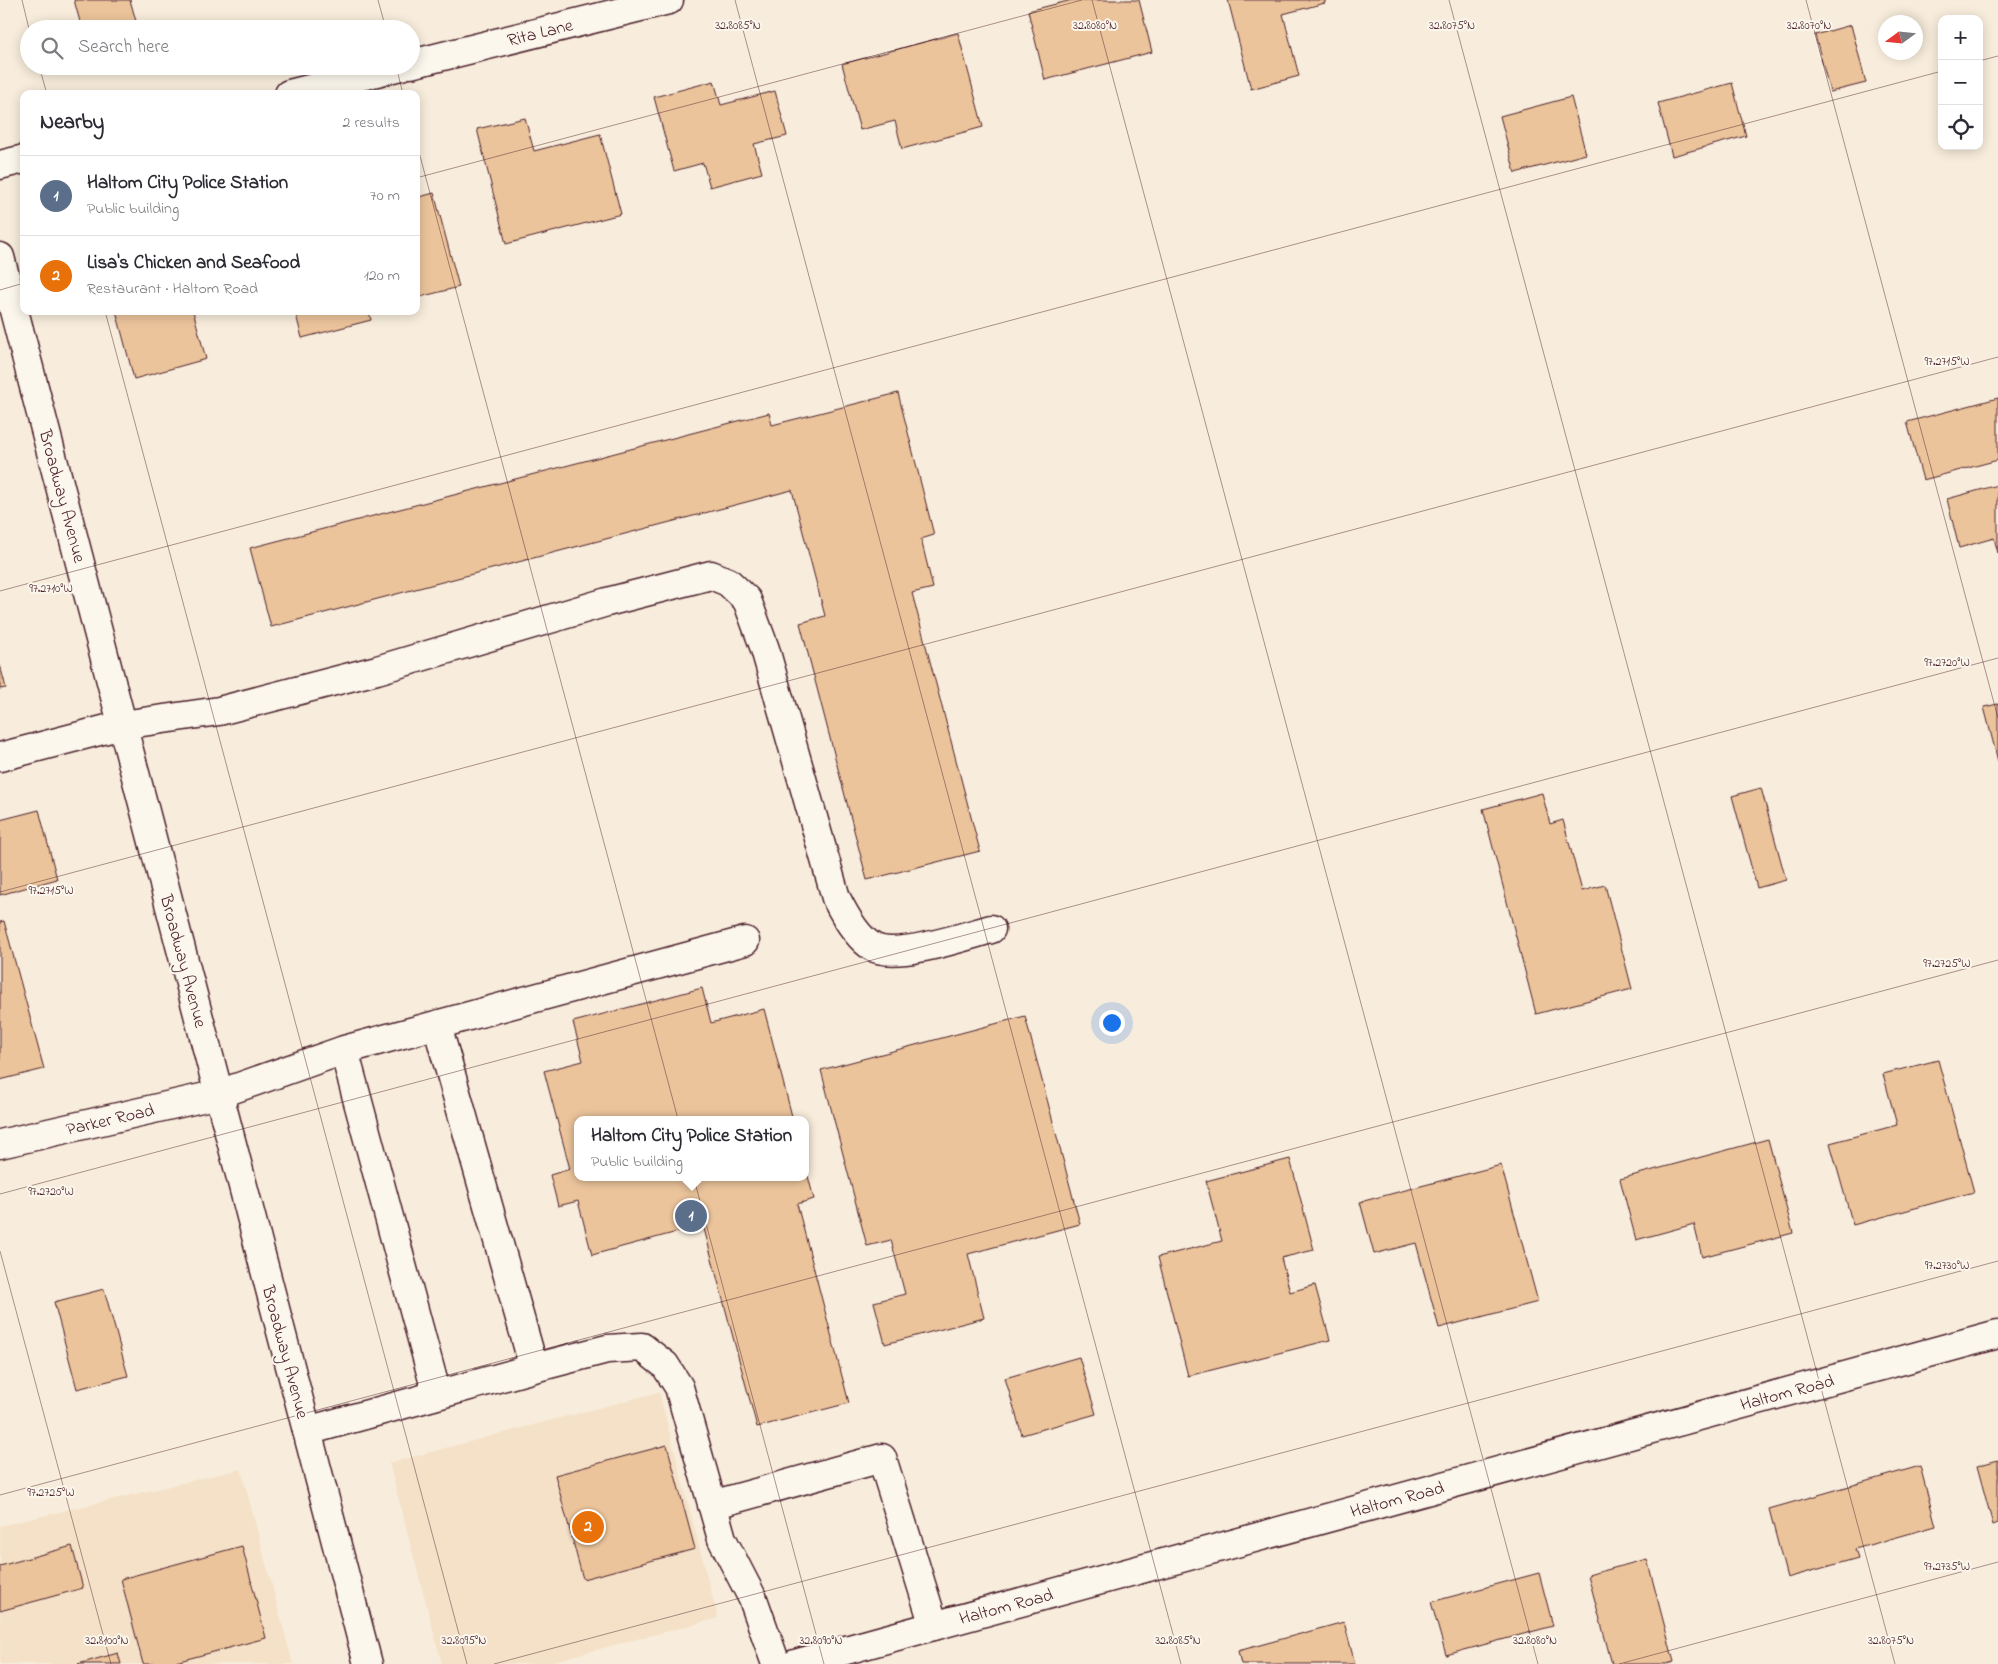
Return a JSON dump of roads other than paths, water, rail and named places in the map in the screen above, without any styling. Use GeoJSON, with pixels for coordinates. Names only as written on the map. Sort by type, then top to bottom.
{"type":"FeatureCollection","features":[{"type":"Feature","properties":{"kind":"main road","name":"Rita Lane"},"geometry":{"type":"LineString","coordinates":[[420,62],[669,0]]}},
{"type":"Feature","properties":{"kind":"main road"},"geometry":{"type":"LineString","coordinates":[[305,90],[365,75]]}},
{"type":"Feature","properties":{"kind":"main road"},"geometry":{"type":"LineString","coordinates":[[0,165],[20,160]]}},
{"type":"Feature","properties":{"kind":"main road","name":"Broadway Avenue"},"geometry":{"type":"LineString","coordinates":[[0,257],[368,1664]]}},
{"type":"Feature","properties":{"kind":"main road"},"geometry":{"type":"LineString","coordinates":[[0,757],[122,725],[219,711],[377,670],[607,602],[711,575],[728,582],[747,600],[765,650],[836,898],[850,924],[874,948],[908,951],[990,929]]}},
{"type":"Feature","properties":{"kind":"main road","name":"Parker Road"},"geometry":{"type":"LineString","coordinates":[[0,1144],[219,1094],[344,1050],[745,941]]}},
{"type":"Feature","properties":{"kind":"main road"},"geometry":{"type":"LineString","coordinates":[[437,1025],[534,1368]]}},
{"type":"Feature","properties":{"kind":"main road"},"geometry":{"type":"LineString","coordinates":[[344,1050],[437,1395]]}},
{"type":"Feature","properties":{"kind":"main road","name":"Haltom Road"},"geometry":{"type":"LineString","coordinates":[[795,1664],[1998,1334]]}},
{"type":"Feature","properties":{"kind":"main road"},"geometry":{"type":"LineString","coordinates":[[306,1431],[607,1349],[642,1347],[665,1365],[679,1387],[722,1539],[753,1599],[776,1664]]}},
{"type":"Feature","properties":{"kind":"main road"},"geometry":{"type":"LineString","coordinates":[[712,1505],[882,1458],[934,1626]]}},
{"type":"Feature","properties":{"kind":"place","name":"Haltom City Police Station"},"geometry":{"type":"Point","coordinates":[691,1216]}},
{"type":"Feature","properties":{"kind":"place","name":"Lisa's Chicken and Seafood"},"geometry":{"type":"Point","coordinates":[588,1527]}}]}
